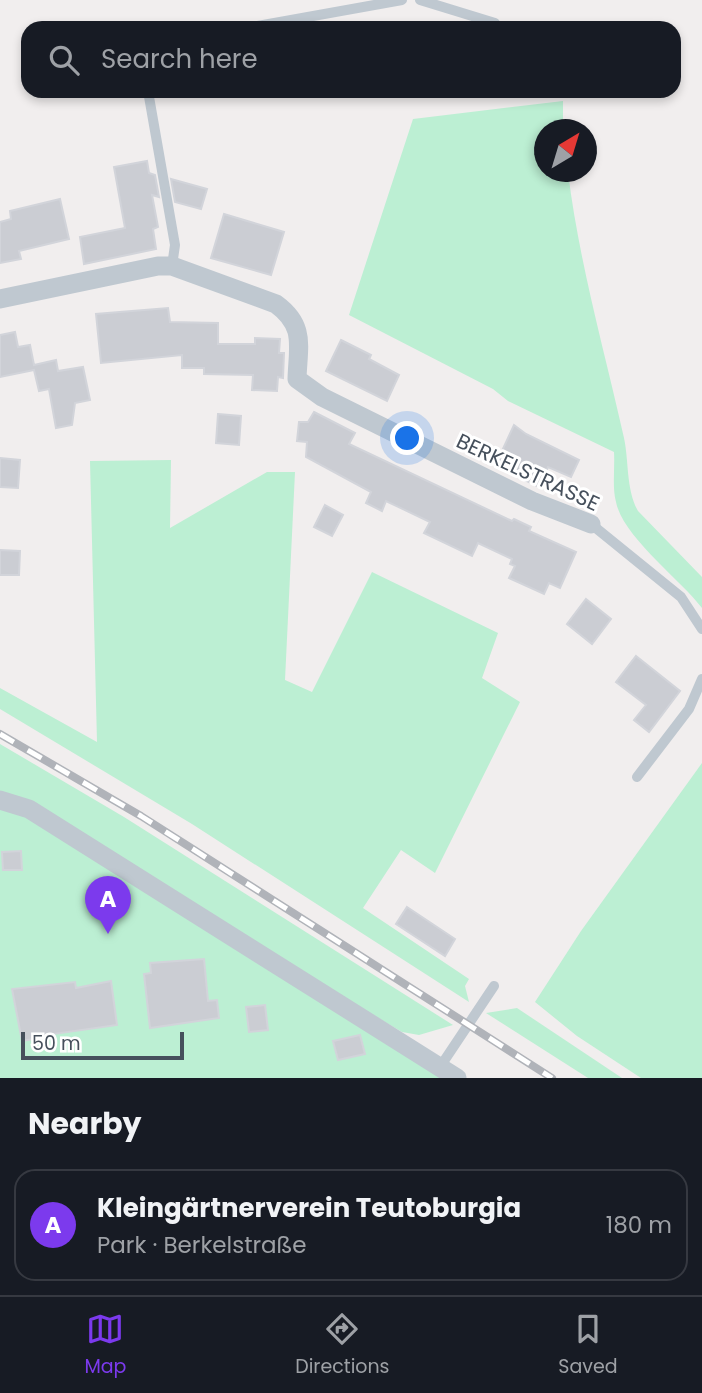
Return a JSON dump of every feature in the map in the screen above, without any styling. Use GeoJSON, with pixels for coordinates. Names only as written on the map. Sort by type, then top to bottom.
{"type":"FeatureCollection","features":[{"type":"Feature","properties":{"kind":"street","name":"BERKELSTRASSE"},"geometry":{"type":"LineString","coordinates":[[0,299],[158,266],[172,266],[276,304],[288,313],[299,331],[297,379],[322,397],[532,501],[591,524]]}},
{"type":"Feature","properties":{"kind":"street"},"geometry":{"type":"LineString","coordinates":[[0,800],[29,809],[457,1078]]}},
{"type":"Feature","properties":{"kind":"lane"},"geometry":{"type":"LineString","coordinates":[[285,21],[402,0]]}},
{"type":"Feature","properties":{"kind":"lane"},"geometry":{"type":"LineString","coordinates":[[420,0],[488,21]]}},
{"type":"Feature","properties":{"kind":"lane"},"geometry":{"type":"LineString","coordinates":[[149,98],[175,245],[172,266]]}},
{"type":"Feature","properties":{"kind":"lane","name":"BERKELSTRASSE"},"geometry":{"type":"LineString","coordinates":[[591,524],[681,597],[695,613],[702,629]]}},
{"type":"Feature","properties":{"kind":"lane"},"geometry":{"type":"LineString","coordinates":[[637,777],[689,709],[702,679]]}},
{"type":"Feature","properties":{"kind":"lane"},"geometry":{"type":"LineString","coordinates":[[439,1067],[494,986]]}},
{"type":"Feature","properties":{"kind":"green space"},"geometry":{"type":"Polygon","coordinates":[[[563,101],[563,119],[534,119],[534,182],[569,182],[585,272],[624,438],[631,494],[638,511],[702,577],[702,608],[641,544],[621,515],[614,490],[614,452],[508,401],[493,389],[349,315],[413,119],[563,101]]]}},
{"type":"Feature","properties":{"kind":"green space"},"geometry":{"type":"Polygon","coordinates":[[[171,460],[170,528],[267,472],[295,472],[285,680],[312,692],[372,572],[498,633],[482,678],[520,702],[435,873],[401,850],[363,908],[469,979],[465,986],[469,1002],[192,824],[0,709],[0,688],[97,742],[90,461],[171,460]]]}},
{"type":"Feature","properties":{"kind":"green space"},"geometry":{"type":"Polygon","coordinates":[[[0,744],[124,817],[453,1025],[419,1035],[402,1032],[0,795],[0,744]]]}},
{"type":"Feature","properties":{"kind":"green space"},"geometry":{"type":"Polygon","coordinates":[[[702,763],[702,1078],[641,1078],[577,1036],[535,1002],[581,931],[702,763]]]}},
{"type":"Feature","properties":{"kind":"green space"},"geometry":{"type":"Polygon","coordinates":[[[0,807],[26,816],[444,1078],[0,1078],[0,807]]]}},
{"type":"Feature","properties":{"kind":"green space"},"geometry":{"type":"Polygon","coordinates":[[[517,1008],[622,1078],[588,1078],[486,1013],[517,1008]]]}},
{"type":"Feature","properties":{"kind":"building"},"geometry":{"type":"Polygon","coordinates":[[[147,161],[149,173],[155,175],[159,197],[152,195],[158,227],[153,229],[156,249],[84,264],[80,237],[125,228],[114,167],[147,161]]]}},
{"type":"Feature","properties":{"kind":"building"},"geometry":{"type":"Polygon","coordinates":[[[171,179],[207,189],[201,209],[175,202],[171,179]]]}},
{"type":"Feature","properties":{"kind":"building"},"geometry":{"type":"Polygon","coordinates":[[[60,199],[69,239],[19,251],[21,259],[0,263],[0,222],[11,219],[10,211],[60,199]]]}},
{"type":"Feature","properties":{"kind":"building"},"geometry":{"type":"Polygon","coordinates":[[[224,214],[284,232],[271,275],[211,258],[224,214]]]}},
{"type":"Feature","properties":{"kind":"building"},"geometry":{"type":"Polygon","coordinates":[[[168,308],[170,322],[218,323],[218,344],[255,344],[255,338],[280,339],[279,353],[284,353],[283,378],[278,377],[277,391],[252,390],[253,375],[204,374],[204,368],[182,368],[182,355],[101,363],[96,314],[168,308]]]}},
{"type":"Feature","properties":{"kind":"building"},"geometry":{"type":"Polygon","coordinates":[[[15,332],[18,347],[30,345],[34,365],[56,360],[58,371],[83,367],[90,400],[75,403],[72,425],[56,428],[49,389],[39,391],[34,370],[0,377],[0,335],[15,332]]]}},
{"type":"Feature","properties":{"kind":"building"},"geometry":{"type":"Polygon","coordinates":[[[341,340],[371,355],[369,359],[399,375],[387,401],[326,371],[341,340]]]}},
{"type":"Feature","properties":{"kind":"building"},"geometry":{"type":"Polygon","coordinates":[[[314,412],[355,433],[349,444],[512,521],[514,519],[531,527],[529,531],[576,552],[560,588],[549,583],[544,594],[509,578],[515,566],[510,564],[512,559],[478,543],[472,556],[424,533],[430,522],[386,501],[382,511],[366,503],[371,492],[306,457],[307,442],[297,441],[299,422],[308,422],[314,412]]]}},
{"type":"Feature","properties":{"kind":"building"},"geometry":{"type":"Polygon","coordinates":[[[218,414],[241,416],[239,445],[216,443],[218,414]]]}},
{"type":"Feature","properties":{"kind":"building"},"geometry":{"type":"Polygon","coordinates":[[[514,425],[526,434],[579,460],[571,477],[548,467],[539,487],[495,466],[514,425]]]}},
{"type":"Feature","properties":{"kind":"building"},"geometry":{"type":"Polygon","coordinates":[[[0,458],[20,460],[18,488],[0,487],[0,458]]]}},
{"type":"Feature","properties":{"kind":"building"},"geometry":{"type":"Polygon","coordinates":[[[325,505],[343,515],[332,536],[314,527],[325,505]]]}},
{"type":"Feature","properties":{"kind":"building"},"geometry":{"type":"Polygon","coordinates":[[[0,550],[20,551],[19,575],[0,575],[0,550]]]}},
{"type":"Feature","properties":{"kind":"building"},"geometry":{"type":"Polygon","coordinates":[[[586,599],[611,619],[592,644],[567,624],[586,599]]]}},
{"type":"Feature","properties":{"kind":"building"},"geometry":{"type":"Polygon","coordinates":[[[636,656],[680,691],[649,732],[634,720],[646,705],[616,682],[636,656]]]}},
{"type":"Feature","properties":{"kind":"building"},"geometry":{"type":"Polygon","coordinates":[[[21,851],[22,870],[3,870],[2,852],[21,851]]]}},
{"type":"Feature","properties":{"kind":"building"},"geometry":{"type":"Polygon","coordinates":[[[407,907],[455,939],[445,956],[396,924],[407,907]]]}},
{"type":"Feature","properties":{"kind":"building"},"geometry":{"type":"Polygon","coordinates":[[[204,959],[208,1001],[217,1000],[219,1018],[150,1028],[144,974],[151,973],[150,963],[204,959]]]}},
{"type":"Feature","properties":{"kind":"building"},"geometry":{"type":"Polygon","coordinates":[[[111,981],[117,1025],[39,1036],[22,1041],[12,989],[75,982],[76,988],[111,981]]]}},
{"type":"Feature","properties":{"kind":"building"},"geometry":{"type":"Polygon","coordinates":[[[265,1005],[268,1030],[249,1032],[246,1007],[265,1005]]]}},
{"type":"Feature","properties":{"kind":"building"},"geometry":{"type":"Polygon","coordinates":[[[360,1035],[365,1054],[338,1060],[333,1041],[360,1035]]]}},
{"type":"Feature","properties":{"kind":"railway"},"geometry":{"type":"LineString","coordinates":[[0,734],[141,816],[552,1078]]}},
{"type":"Feature","properties":{"kind":"place","name":"Kleingärtnerverein Teutoburgia"},"geometry":{"type":"Point","coordinates":[108,934]}}]}
